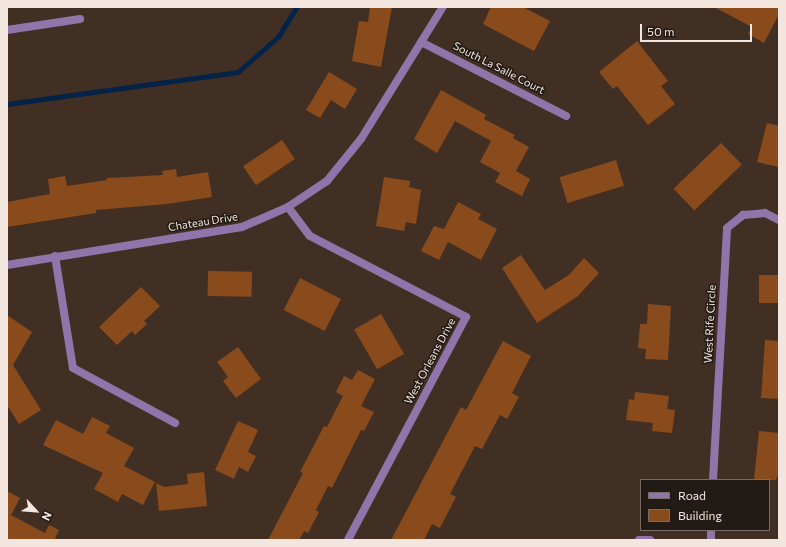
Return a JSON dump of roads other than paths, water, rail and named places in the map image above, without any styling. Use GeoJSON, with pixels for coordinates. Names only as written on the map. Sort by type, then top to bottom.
{"type":"FeatureCollection","features":[{"type":"Feature","properties":{"kind":"street","name":"Chateau Drive"},"geometry":{"type":"LineString","coordinates":[[7,265],[242,227],[288,207],[327,181],[356,145],[443,7]]}},
{"type":"Feature","properties":{"kind":"street"},"geometry":{"type":"LineString","coordinates":[[7,30],[80,19]]}},
{"type":"Feature","properties":{"kind":"street","name":"South La Salle Court"},"geometry":{"type":"LineString","coordinates":[[421,42],[566,116]]}},
{"type":"Feature","properties":{"kind":"street","name":"West Orleans Drive"},"geometry":{"type":"LineString","coordinates":[[288,207],[310,236],[466,317],[348,540]]}},
{"type":"Feature","properties":{"kind":"street","name":"West Rife Circle"},"geometry":{"type":"LineString","coordinates":[[713,479],[727,228],[742,215],[765,213],[779,220]]}},
{"type":"Feature","properties":{"kind":"street"},"geometry":{"type":"LineString","coordinates":[[56,256],[73,368],[175,423]]}},
{"type":"Feature","properties":{"kind":"waterway"},"geometry":{"type":"LineString","coordinates":[[7,104],[238,72],[278,37],[297,7]]}}]}
